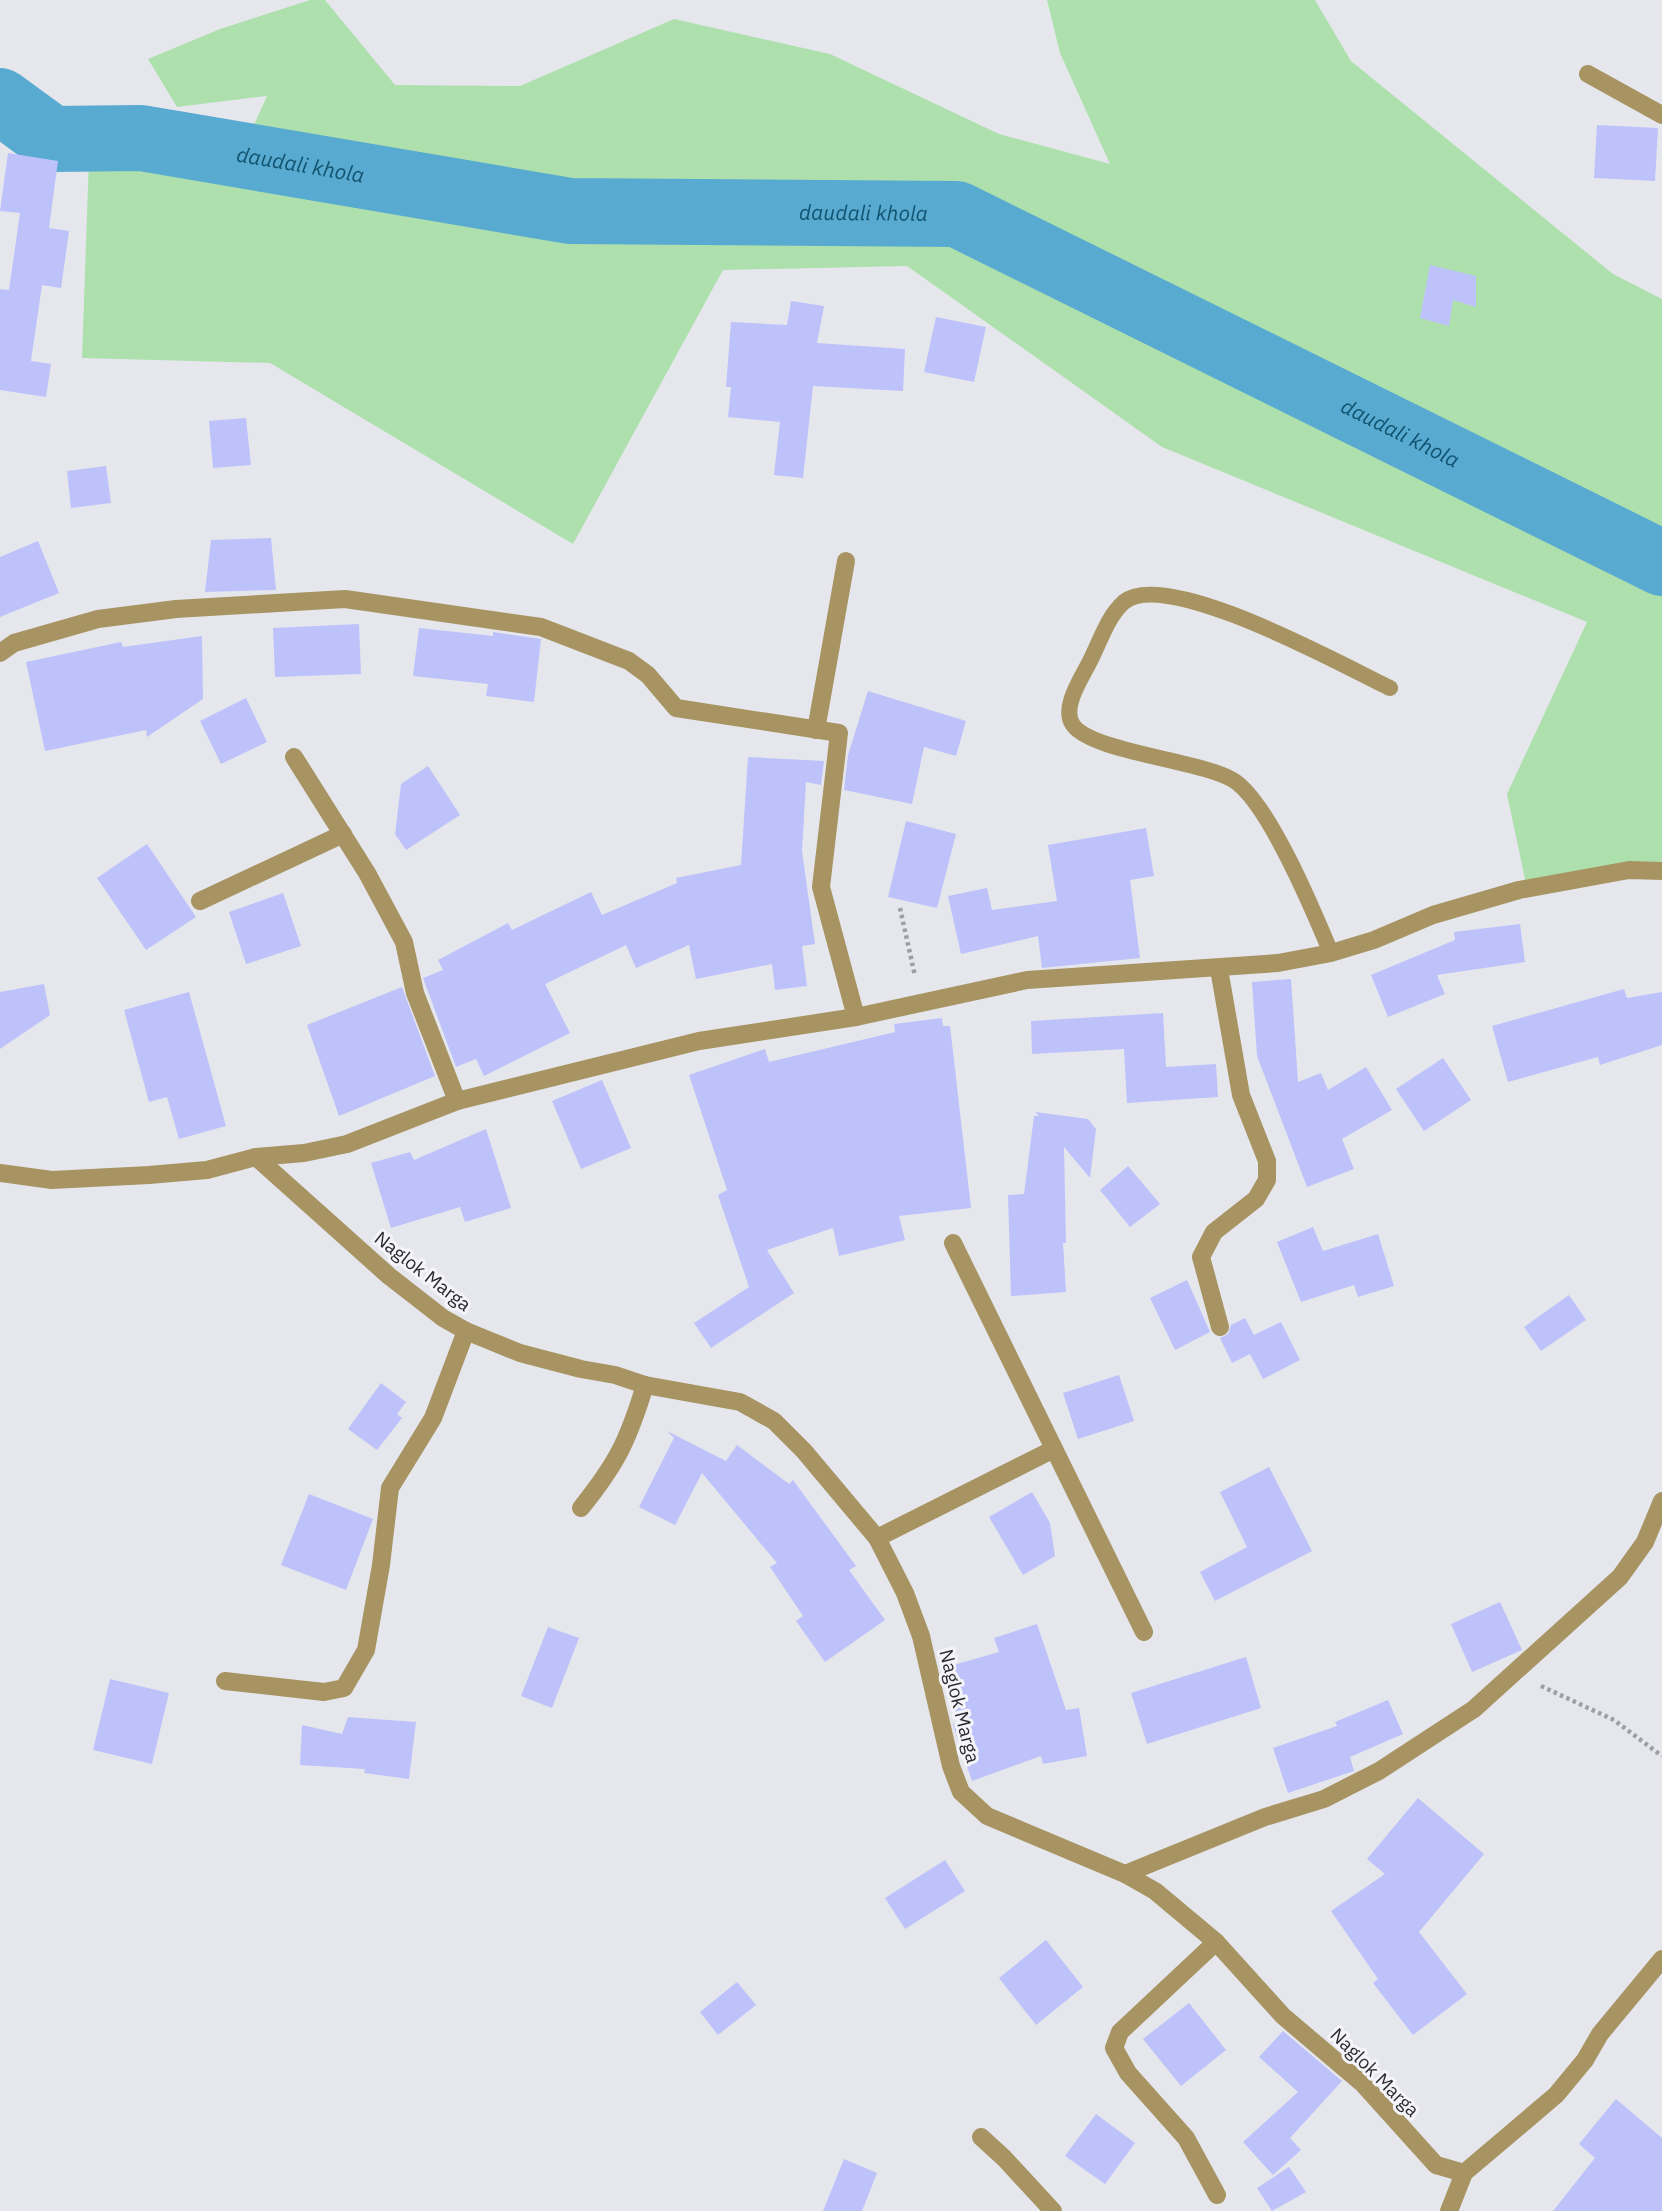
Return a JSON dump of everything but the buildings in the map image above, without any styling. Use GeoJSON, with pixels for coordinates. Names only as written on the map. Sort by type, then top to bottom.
{"type":"FeatureCollection","features":[{"type":"Feature","properties":{"kind":"street"},"geometry":{"type":"LineString","coordinates":[[1588,74],[1662,115]]}},
{"type":"Feature","properties":{"kind":"street"},"geometry":{"type":"LineString","coordinates":[[816,730],[846,561]]}},
{"type":"Feature","properties":{"kind":"street"},"geometry":{"type":"LineString","coordinates":[[0,653],[15,643],[98,619],[176,609],[345,599],[541,627],[629,661],[648,675],[676,708],[839,733],[821,887],[856,1017]]}},
{"type":"Feature","properties":{"kind":"street"},"geometry":{"type":"LineString","coordinates":[[294,757],[343,834],[404,942],[415,993],[457,1101]]}},
{"type":"Feature","properties":{"kind":"street"},"geometry":{"type":"LineString","coordinates":[[200,901],[343,834]]}},
{"type":"Feature","properties":{"kind":"street"},"geometry":{"type":"LineString","coordinates":[[0,1173],[52,1180],[149,1175],[207,1170],[257,1157],[304,1153],[347,1144],[457,1101],[699,1041],[856,1017],[1027,980],[1278,963],[1331,953],[1374,940],[1433,915],[1519,890],[1629,870],[1662,871]]}},
{"type":"Feature","properties":{"kind":"street"},"geometry":{"type":"LineString","coordinates":[[1219,969],[1241,1095],[1267,1161],[1267,1180],[1255,1199],[1214,1232],[1201,1257],[1220,1327]]}},
{"type":"Feature","properties":{"kind":"street","name":"Naglok Marga"},"geometry":{"type":"LineString","coordinates":[[257,1157],[388,1276],[466,1331],[520,1353],[615,1375],[645,1385],[740,1402],[774,1421],[804,1451],[877,1538],[905,1592],[921,1636],[951,1766],[961,1792],[987,1816],[1125,1874],[1155,1891],[1216,1942],[1283,2016],[1363,2084],[1436,2165],[1464,2174]]}},
{"type":"Feature","properties":{"kind":"street"},"geometry":{"type":"LineString","coordinates":[[953,1243],[1144,1632]]}},
{"type":"Feature","properties":{"kind":"street"},"geometry":{"type":"LineString","coordinates":[[225,1681],[324,1692],[344,1688],[366,1650],[382,1565],[390,1488],[433,1419],[466,1331]]}},
{"type":"Feature","properties":{"kind":"street"},"geometry":{"type":"LineString","coordinates":[[581,1508],[610,1472],[629,1437],[645,1385]]}},
{"type":"Feature","properties":{"kind":"street"},"geometry":{"type":"LineString","coordinates":[[877,1538],[1054,1449]]}},
{"type":"Feature","properties":{"kind":"street"},"geometry":{"type":"LineString","coordinates":[[1125,1874],[1265,1817],[1324,1799],[1379,1771],[1474,1709],[1619,1577],[1645,1542],[1662,1501]]}},
{"type":"Feature","properties":{"kind":"street"},"geometry":{"type":"LineString","coordinates":[[1216,1942],[1120,2032],[1114,2048],[1128,2073],[1186,2138],[1217,2196]]}},
{"type":"Feature","properties":{"kind":"street"},"geometry":{"type":"LineString","coordinates":[[1449,2211],[1464,2174],[1556,2095],[1585,2060],[1600,2034],[1662,1959]]}},
{"type":"Feature","properties":{"kind":"street"},"geometry":{"type":"LineString","coordinates":[[981,2137],[1054,2211]]}},
{"type":"Feature","properties":{"kind":"lane"},"geometry":{"type":"LineString","coordinates":[[1331,953],[1316,916],[1253,796],[1232,779],[1148,753],[1109,745],[1085,735],[1073,725],[1069,707],[1108,623],[1125,601],[1150,594],[1197,601],[1259,625],[1390,688]]}},
{"type":"Feature","properties":{"kind":"path"},"geometry":{"type":"LineString","coordinates":[[900,908],[911,971],[931,999]]}},
{"type":"Feature","properties":{"kind":"path"},"geometry":{"type":"LineString","coordinates":[[1511,1675],[1580,1702],[1614,1720],[1662,1756]]}},
{"type":"Feature","properties":{"kind":"green space"},"geometry":{"type":"Polygon","coordinates":[[[310,0],[325,0],[395,85],[520,86],[674,19],[830,54],[999,134],[1110,164],[1060,53],[1047,0],[1315,0],[1351,61],[1613,274],[1662,299],[1662,867],[1526,884],[1507,794],[1587,622],[1162,447],[907,266],[723,270],[573,544],[270,363],[82,358],[89,157],[234,169],[267,96],[177,107],[148,59],[220,29],[310,0]]]}},
{"type":"Feature","properties":{"kind":"waterway","name":"daudali khola"},"geometry":{"type":"LineString","coordinates":[[0,101],[52,139],[141,138],[570,211],[957,214],[1662,563]]}}]}
